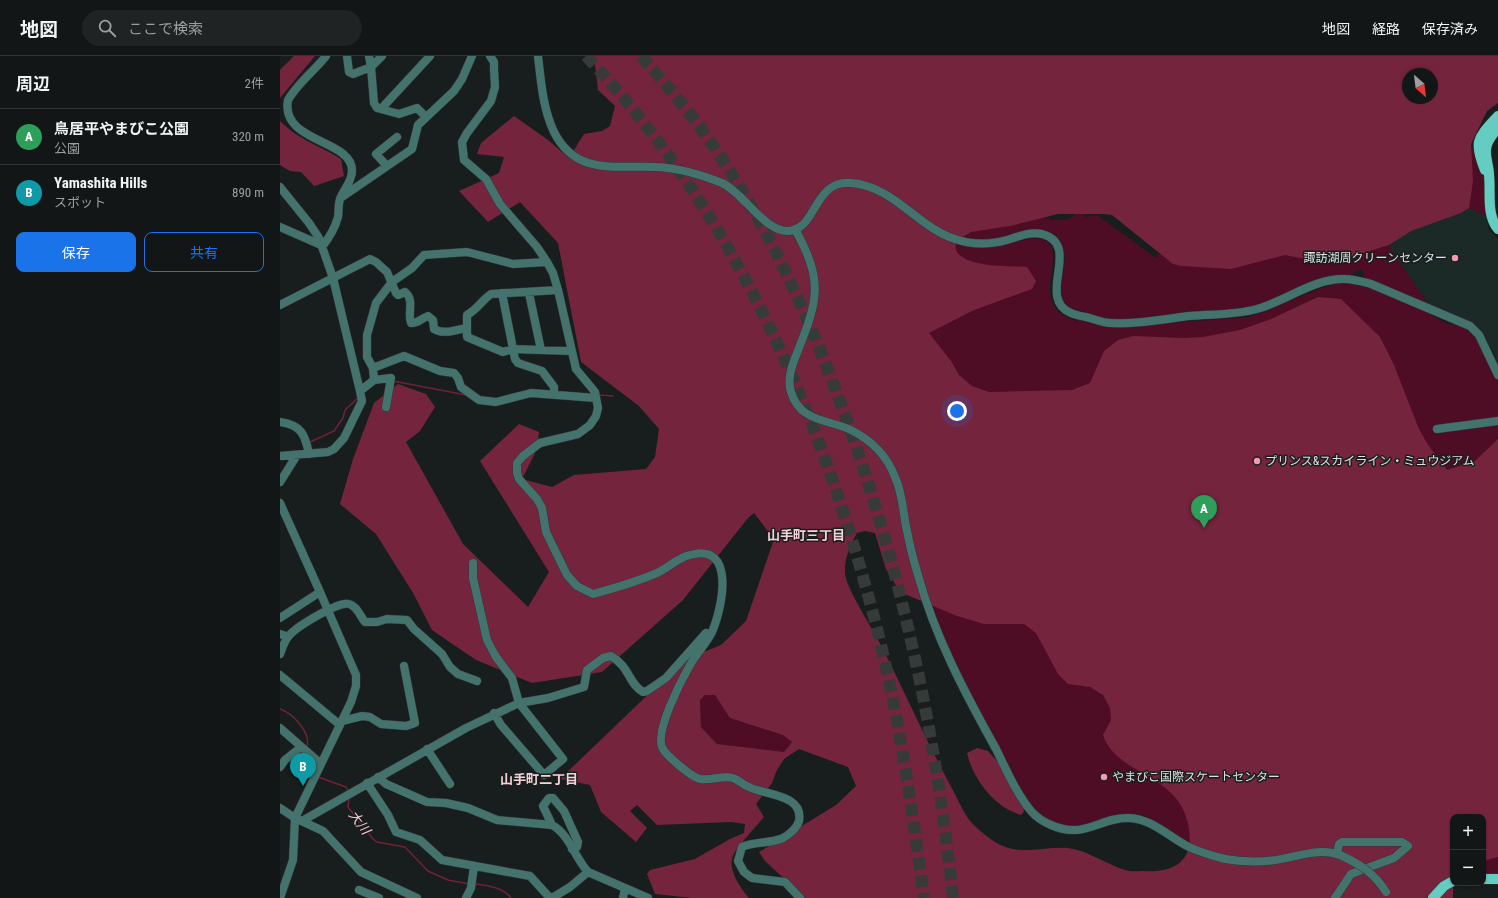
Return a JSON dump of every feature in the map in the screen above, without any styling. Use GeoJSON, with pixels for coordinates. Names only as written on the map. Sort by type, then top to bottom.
{"type":"FeatureCollection","features":[{"type":"Feature","properties":{"kind":"main road"},"geometry":{"type":"LineString","coordinates":[[1490,181],[1477,147],[1480,135],[1498,116]]}},
{"type":"Feature","properties":{"kind":"main road"},"geometry":{"type":"LineString","coordinates":[[1498,128],[1489,138],[1486,149],[1490,181],[1491,214],[1494,225],[1498,229]]}},
{"type":"Feature","properties":{"kind":"main road"},"geometry":{"type":"LineString","coordinates":[[1486,879],[1498,879]]}},
{"type":"Feature","properties":{"kind":"main road"},"geometry":{"type":"LineString","coordinates":[[1433,898],[1444,886],[1450,883]]}},
{"type":"Feature","properties":{"kind":"street"},"geometry":{"type":"LineString","coordinates":[[322,246],[328,239],[336,223],[340,198],[352,175],[349,161],[342,154],[294,130],[288,121],[286,113],[287,102],[326,56]]}},
{"type":"Feature","properties":{"kind":"street"},"geometry":{"type":"LineString","coordinates":[[347,56],[349,72],[353,74],[371,67],[382,56]]}},
{"type":"Feature","properties":{"kind":"street"},"geometry":{"type":"LineString","coordinates":[[369,56],[374,103],[377,108],[399,114],[417,108],[426,117]]}},
{"type":"Feature","properties":{"kind":"street"},"geometry":{"type":"LineString","coordinates":[[381,109],[430,56]]}},
{"type":"Feature","properties":{"kind":"street"},"geometry":{"type":"LineString","coordinates":[[340,198],[412,149],[418,126],[454,91],[462,79],[472,56]]}},
{"type":"Feature","properties":{"kind":"street"},"geometry":{"type":"LineString","coordinates":[[490,56],[494,62],[493,94],[491,101],[467,132],[462,142],[464,160],[486,178],[500,204],[537,247],[553,273],[576,369],[595,392],[598,408],[596,416],[586,429],[578,434],[540,443],[523,456],[517,464],[519,479],[537,498],[542,508],[545,528],[567,575],[577,586],[593,594],[640,580],[660,571],[690,554],[712,556],[718,562],[723,580],[716,620],[712,632],[691,663],[672,700],[660,744],[666,752],[693,776],[701,779],[734,778],[749,788],[783,797],[794,806],[799,819],[797,826],[791,832],[784,838],[750,844],[742,847],[738,861],[744,872],[752,878],[785,882],[800,898]]}},
{"type":"Feature","properties":{"kind":"street"},"geometry":{"type":"LineString","coordinates":[[538,56],[543,94],[552,126],[560,141],[579,160],[594,165],[674,169],[712,180],[727,186],[773,227],[785,231],[795,229],[804,223],[819,199],[828,189],[839,184],[848,183],[863,184],[881,191],[939,233],[968,243],[986,244],[1027,234],[1042,234],[1050,238],[1060,250],[1060,260],[1055,287],[1056,297],[1061,306],[1069,313],[1110,323],[1250,311],[1331,280],[1355,280],[1371,284],[1470,326],[1479,335],[1498,375]]}},
{"type":"Feature","properties":{"kind":"street"},"geometry":{"type":"LineString","coordinates":[[387,166],[376,154],[397,137]]}},
{"type":"Feature","properties":{"kind":"street"},"geometry":{"type":"LineString","coordinates":[[280,187],[310,223],[319,238],[333,278],[362,402],[340,444],[334,449],[328,452],[280,456]]}},
{"type":"Feature","properties":{"kind":"street"},"geometry":{"type":"LineString","coordinates":[[280,228],[322,246]]}},
{"type":"Feature","properties":{"kind":"street"},"geometry":{"type":"LineString","coordinates":[[795,229],[812,264],[816,294],[812,316],[793,362],[790,377],[790,391],[798,407],[807,415],[818,421],[848,429],[860,435],[878,450],[891,467],[899,486],[918,577],[947,656],[964,692],[1031,811],[1051,826],[1072,831],[1091,828],[1118,818],[1145,820],[1188,846],[1227,859],[1259,862],[1311,853],[1338,854],[1364,867],[1376,878],[1388,895]]}},
{"type":"Feature","properties":{"kind":"street"},"geometry":{"type":"LineString","coordinates":[[374,380],[373,368],[367,357],[368,328],[376,303],[392,282],[412,268],[424,255],[467,252],[513,264],[547,262]]}},
{"type":"Feature","properties":{"kind":"street"},"geometry":{"type":"LineString","coordinates":[[280,305],[370,259],[382,267],[392,282],[396,294],[398,295],[405,292],[409,298],[412,323],[416,323],[421,318],[428,316],[433,320],[434,329],[438,331],[447,332],[466,328]]}},
{"type":"Feature","properties":{"kind":"street"},"geometry":{"type":"LineString","coordinates":[[558,290],[529,293],[491,294],[485,298],[478,308],[467,315],[467,337],[503,352],[512,349],[571,351]]}},
{"type":"Feature","properties":{"kind":"street"},"geometry":{"type":"LineString","coordinates":[[502,293],[515,359],[518,363],[542,370],[554,387],[554,394]]}},
{"type":"Feature","properties":{"kind":"street"},"geometry":{"type":"LineString","coordinates":[[529,293],[541,350]]}},
{"type":"Feature","properties":{"kind":"street"},"geometry":{"type":"LineString","coordinates":[[373,368],[404,356],[440,371],[454,373],[458,378],[461,387],[479,400],[496,402],[531,393],[596,398]]}},
{"type":"Feature","properties":{"kind":"street"},"geometry":{"type":"LineString","coordinates":[[360,391],[374,380],[391,378],[386,406]]}},
{"type":"Feature","properties":{"kind":"street"},"geometry":{"type":"LineString","coordinates":[[1437,429],[1498,421]]}},
{"type":"Feature","properties":{"kind":"street"},"geometry":{"type":"LineString","coordinates":[[280,422],[290,424],[302,433],[306,441],[309,454]]}},
{"type":"Feature","properties":{"kind":"street"},"geometry":{"type":"LineString","coordinates":[[280,482],[297,455]]}},
{"type":"Feature","properties":{"kind":"street"},"geometry":{"type":"LineString","coordinates":[[280,503],[356,675],[356,686],[351,702],[321,764],[298,819],[293,860],[280,898]]}},
{"type":"Feature","properties":{"kind":"street"},"geometry":{"type":"LineString","coordinates":[[473,563],[473,578],[487,640],[496,657],[512,678],[519,703],[563,759],[544,776],[501,725],[494,713]]}},
{"type":"Feature","properties":{"kind":"street"},"geometry":{"type":"LineString","coordinates":[[280,618],[320,592]]}},
{"type":"Feature","properties":{"kind":"street"},"geometry":{"type":"LineString","coordinates":[[280,654],[284,636],[328,609],[344,604],[350,604],[357,610],[365,622],[378,622],[387,619],[407,620],[414,629],[442,654],[450,667],[458,674],[477,681]]}},
{"type":"Feature","properties":{"kind":"street"},"geometry":{"type":"LineString","coordinates":[[298,819],[368,783],[494,713],[519,703],[548,698],[584,687],[587,670],[603,658],[611,656],[624,666],[637,688],[643,692],[648,691],[666,678],[688,652],[703,638],[711,624],[716,620]]}},
{"type":"Feature","properties":{"kind":"street"},"geometry":{"type":"LineString","coordinates":[[341,723],[362,716],[370,717],[380,724],[406,726],[415,723],[404,666]]}},
{"type":"Feature","properties":{"kind":"street"},"geometry":{"type":"LineString","coordinates":[[280,675],[341,723]]}},
{"type":"Feature","properties":{"kind":"street"},"geometry":{"type":"LineString","coordinates":[[280,728],[321,764]]}},
{"type":"Feature","properties":{"kind":"street"},"geometry":{"type":"LineString","coordinates":[[280,767],[285,760],[301,747]]}},
{"type":"Feature","properties":{"kind":"street"},"geometry":{"type":"LineString","coordinates":[[427,749],[450,784]]}},
{"type":"Feature","properties":{"kind":"street"},"geometry":{"type":"LineString","coordinates":[[378,777],[386,784],[427,802],[446,803],[468,808],[497,820],[552,825]]}},
{"type":"Feature","properties":{"kind":"street"},"geometry":{"type":"LineString","coordinates":[[368,783],[388,815],[396,832],[420,840],[442,860],[530,876],[551,898],[570,887],[588,872]]}},
{"type":"Feature","properties":{"kind":"street"},"geometry":{"type":"LineString","coordinates":[[572,849],[577,847],[578,842],[564,812],[553,798],[549,798],[543,806],[552,825],[559,830],[580,864],[588,872],[648,898]]}},
{"type":"Feature","properties":{"kind":"street"},"geometry":{"type":"LineString","coordinates":[[280,808],[298,819],[323,830],[361,872],[417,898]]}},
{"type":"Feature","properties":{"kind":"street"},"geometry":{"type":"LineString","coordinates":[[1335,898],[1351,874],[1394,858],[1408,846],[1402,842],[1342,842],[1339,844],[1338,854]]}},
{"type":"Feature","properties":{"kind":"street"},"geometry":{"type":"LineString","coordinates":[[466,898],[471,888],[474,866]]}},
{"type":"Feature","properties":{"kind":"street"},"geometry":{"type":"LineString","coordinates":[[623,898],[625,888]]}},
{"type":"Feature","properties":{"kind":"street"},"geometry":{"type":"LineString","coordinates":[[359,890],[379,898]]}},
{"type":"Feature","properties":{"kind":"shaded area"},"geometry":{"type":"Polygon","coordinates":[[[294,56],[315,56],[280,98],[280,70],[294,56]]]}},
{"type":"Feature","properties":{"kind":"shaded area"},"geometry":{"type":"Polygon","coordinates":[[[594,56],[1498,56],[1498,103],[1487,111],[1471,144],[1473,181],[1469,208],[1461,213],[1411,231],[1389,245],[1338,261],[1320,262],[1285,255],[1231,269],[1181,266],[1173,264],[1112,215],[1058,214],[1010,226],[971,232],[956,241],[956,249],[961,256],[968,260],[988,265],[1027,267],[1036,281],[1032,289],[974,310],[929,333],[951,361],[959,375],[972,386],[989,392],[1072,390],[1090,383],[1104,351],[1118,340],[1133,336],[1184,338],[1203,337],[1240,330],[1271,319],[1318,297],[1341,299],[1380,337],[1394,365],[1419,429],[1428,445],[1447,470],[1475,461],[1498,439],[1498,857],[1486,860],[1486,814],[1450,814],[1450,886],[1453,886],[1453,898],[805,898],[765,861],[759,852],[836,805],[856,786],[848,767],[799,749],[784,759],[777,770],[772,783],[756,804],[764,817],[733,856],[733,873],[749,898],[692,898],[655,894],[647,874],[650,870],[695,859],[730,839],[744,833],[745,824],[731,822],[657,825],[637,805],[630,811],[647,828],[636,842],[601,812],[590,785],[560,779],[684,660],[721,645],[746,621],[774,539],[754,513],[748,518],[683,600],[602,672],[532,683],[476,660],[432,630],[413,593],[376,534],[340,504],[353,459],[374,403],[398,384],[426,394],[435,407],[420,431],[406,442],[463,544],[528,607],[549,572],[480,461],[519,424],[539,432],[537,449],[522,479],[552,487],[574,475],[646,469],[655,457],[659,429],[639,406],[581,362],[558,243],[520,202],[488,222],[459,191],[499,173],[504,157],[477,154],[481,143],[514,116],[548,140],[569,158],[584,134],[602,131],[610,126],[615,106],[598,90],[594,56]],[[865,531],[857,533],[850,547],[845,568],[847,581],[856,601],[884,651],[924,734],[970,821],[992,840],[1011,849],[1030,850],[1068,848],[1083,852],[1130,871],[1164,870],[1179,863],[1185,857],[1190,840],[1184,810],[1174,796],[1162,785],[1121,759],[1110,749],[1103,735],[1111,720],[1110,708],[1103,695],[1090,687],[1068,684],[1058,674],[1036,633],[1024,624],[984,624],[957,616],[900,592],[886,569],[875,533],[865,531]],[[705,695],[700,700],[701,727],[717,744],[784,752],[792,742],[783,735],[730,718],[715,695],[705,695]]]}},
{"type":"Feature","properties":{"kind":"shaded area"},"geometry":{"type":"Polygon","coordinates":[[[280,121],[287,128],[302,138],[341,159],[344,176],[314,186],[301,172],[290,171],[280,165],[280,121]]]}},
{"type":"Feature","properties":{"kind":"shaded area"},"geometry":{"type":"Polygon","coordinates":[[[1458,144],[1473,148],[1484,174],[1487,198],[1486,216],[1453,200],[1386,242],[1428,304],[1362,278],[1364,274],[1361,269],[1350,275],[1325,277],[1257,306],[1244,309],[1114,321],[1069,307],[1063,300],[1061,287],[1065,260],[1064,251],[1057,238],[1051,233],[1033,229],[1000,238],[984,240],[956,236],[1030,214],[1052,220],[1064,220],[1073,217],[1079,209],[1086,217],[1097,215],[1156,258],[1189,211],[1458,144]]]}},
{"type":"Feature","properties":{"kind":"shaded area"},"geometry":{"type":"Polygon","coordinates":[[[1453,199],[1486,216],[1489,230],[1498,239],[1498,365],[1494,353],[1476,327],[1463,318],[1428,304],[1386,242],[1453,199]]]}},
{"type":"Feature","properties":{"kind":"shaded area"},"geometry":{"type":"Polygon","coordinates":[[[1033,238],[1047,241],[1053,249],[1050,288],[1052,301],[1060,313],[1077,321],[1081,319],[1107,325],[1109,328],[1248,317],[1328,286],[1339,283],[1349,283],[1378,291],[1422,309],[1448,324],[1462,325],[1481,343],[1498,381],[1498,874],[1486,873],[1486,814],[1450,814],[1450,826],[1426,898],[1192,844],[1144,815],[1123,814],[1090,825],[1066,827],[1055,824],[1039,814],[1026,797],[956,668],[924,582],[794,373],[949,243],[987,248],[1033,238]]]}},
{"type":"Feature","properties":{"kind":"shaded area"},"geometry":{"type":"Polygon","coordinates":[[[715,694],[731,718],[783,735],[792,742],[784,752],[717,744],[701,727],[700,700],[705,695],[715,694]]]}},
{"type":"Feature","properties":{"kind":"shaded area"},"geometry":{"type":"Polygon","coordinates":[[[977,748],[988,751],[1000,764],[1023,802],[1024,811],[1021,815],[1002,806],[994,799],[986,791],[974,773],[967,753],[977,748]]]}},
{"type":"Feature","properties":{"kind":"waterway"},"geometry":{"type":"LineString","coordinates":[[393,381],[466,395]]}},
{"type":"Feature","properties":{"kind":"waterway"},"geometry":{"type":"LineString","coordinates":[[599,395],[613,396]]}},
{"type":"Feature","properties":{"kind":"waterway"},"geometry":{"type":"LineString","coordinates":[[310,442],[334,431],[343,418],[345,410],[359,397]]}},
{"type":"Feature","properties":{"kind":"waterway","name":"大川"},"geometry":{"type":"LineString","coordinates":[[280,709],[290,714],[300,724],[306,735],[307,746]]}},
{"type":"Feature","properties":{"kind":"waterway","name":"大川"},"geometry":{"type":"LineString","coordinates":[[309,758],[314,773]]}},
{"type":"Feature","properties":{"kind":"waterway","name":"大川"},"geometry":{"type":"LineString","coordinates":[[318,777],[346,787],[348,791]]}},
{"type":"Feature","properties":{"kind":"waterway","name":"大川"},"geometry":{"type":"LineString","coordinates":[[349,798],[348,807],[377,842],[405,847],[428,871],[448,880],[469,884]]}},
{"type":"Feature","properties":{"kind":"waterway","name":"大川"},"geometry":{"type":"LineString","coordinates":[[475,884],[500,889],[511,898]]}},
{"type":"Feature","properties":{"kind":"tunnel"},"geometry":{"type":"LineString","coordinates":[[586,56],[638,115],[684,178],[726,244],[763,313],[795,384],[824,457],[849,531],[871,606],[896,715],[924,898]]}},
{"type":"Feature","properties":{"kind":"tunnel"},"geometry":{"type":"LineString","coordinates":[[641,56],[677,97],[710,141],[731,173],[769,238],[786,272],[831,376],[883,531],[914,652],[937,774],[953,898]]}},
{"type":"Feature","properties":{"kind":"place","name":"諏訪湖周クリーンセンター"},"geometry":{"type":"Point","coordinates":[1455,258]}},
{"type":"Feature","properties":{"kind":"place","name":"プリンス&スカイライン・ミュウジアム"},"geometry":{"type":"Point","coordinates":[1257,461]}},
{"type":"Feature","properties":{"kind":"place","name":"鳥居平やまびこ公園"},"geometry":{"type":"Point","coordinates":[1204,528]}},
{"type":"Feature","properties":{"kind":"place","name":"やまびこ国際スケートセンター"},"geometry":{"type":"Point","coordinates":[1104,777]}},
{"type":"Feature","properties":{"kind":"place","name":"Yamashita Hills"},"geometry":{"type":"Point","coordinates":[303,786]}},
{"type":"Feature","properties":{"kind":"district","name":"山手町三丁目"},"geometry":{"type":"Point","coordinates":[806,535]}},
{"type":"Feature","properties":{"kind":"district","name":"山手町二丁目"},"geometry":{"type":"Point","coordinates":[539,779]}}]}
